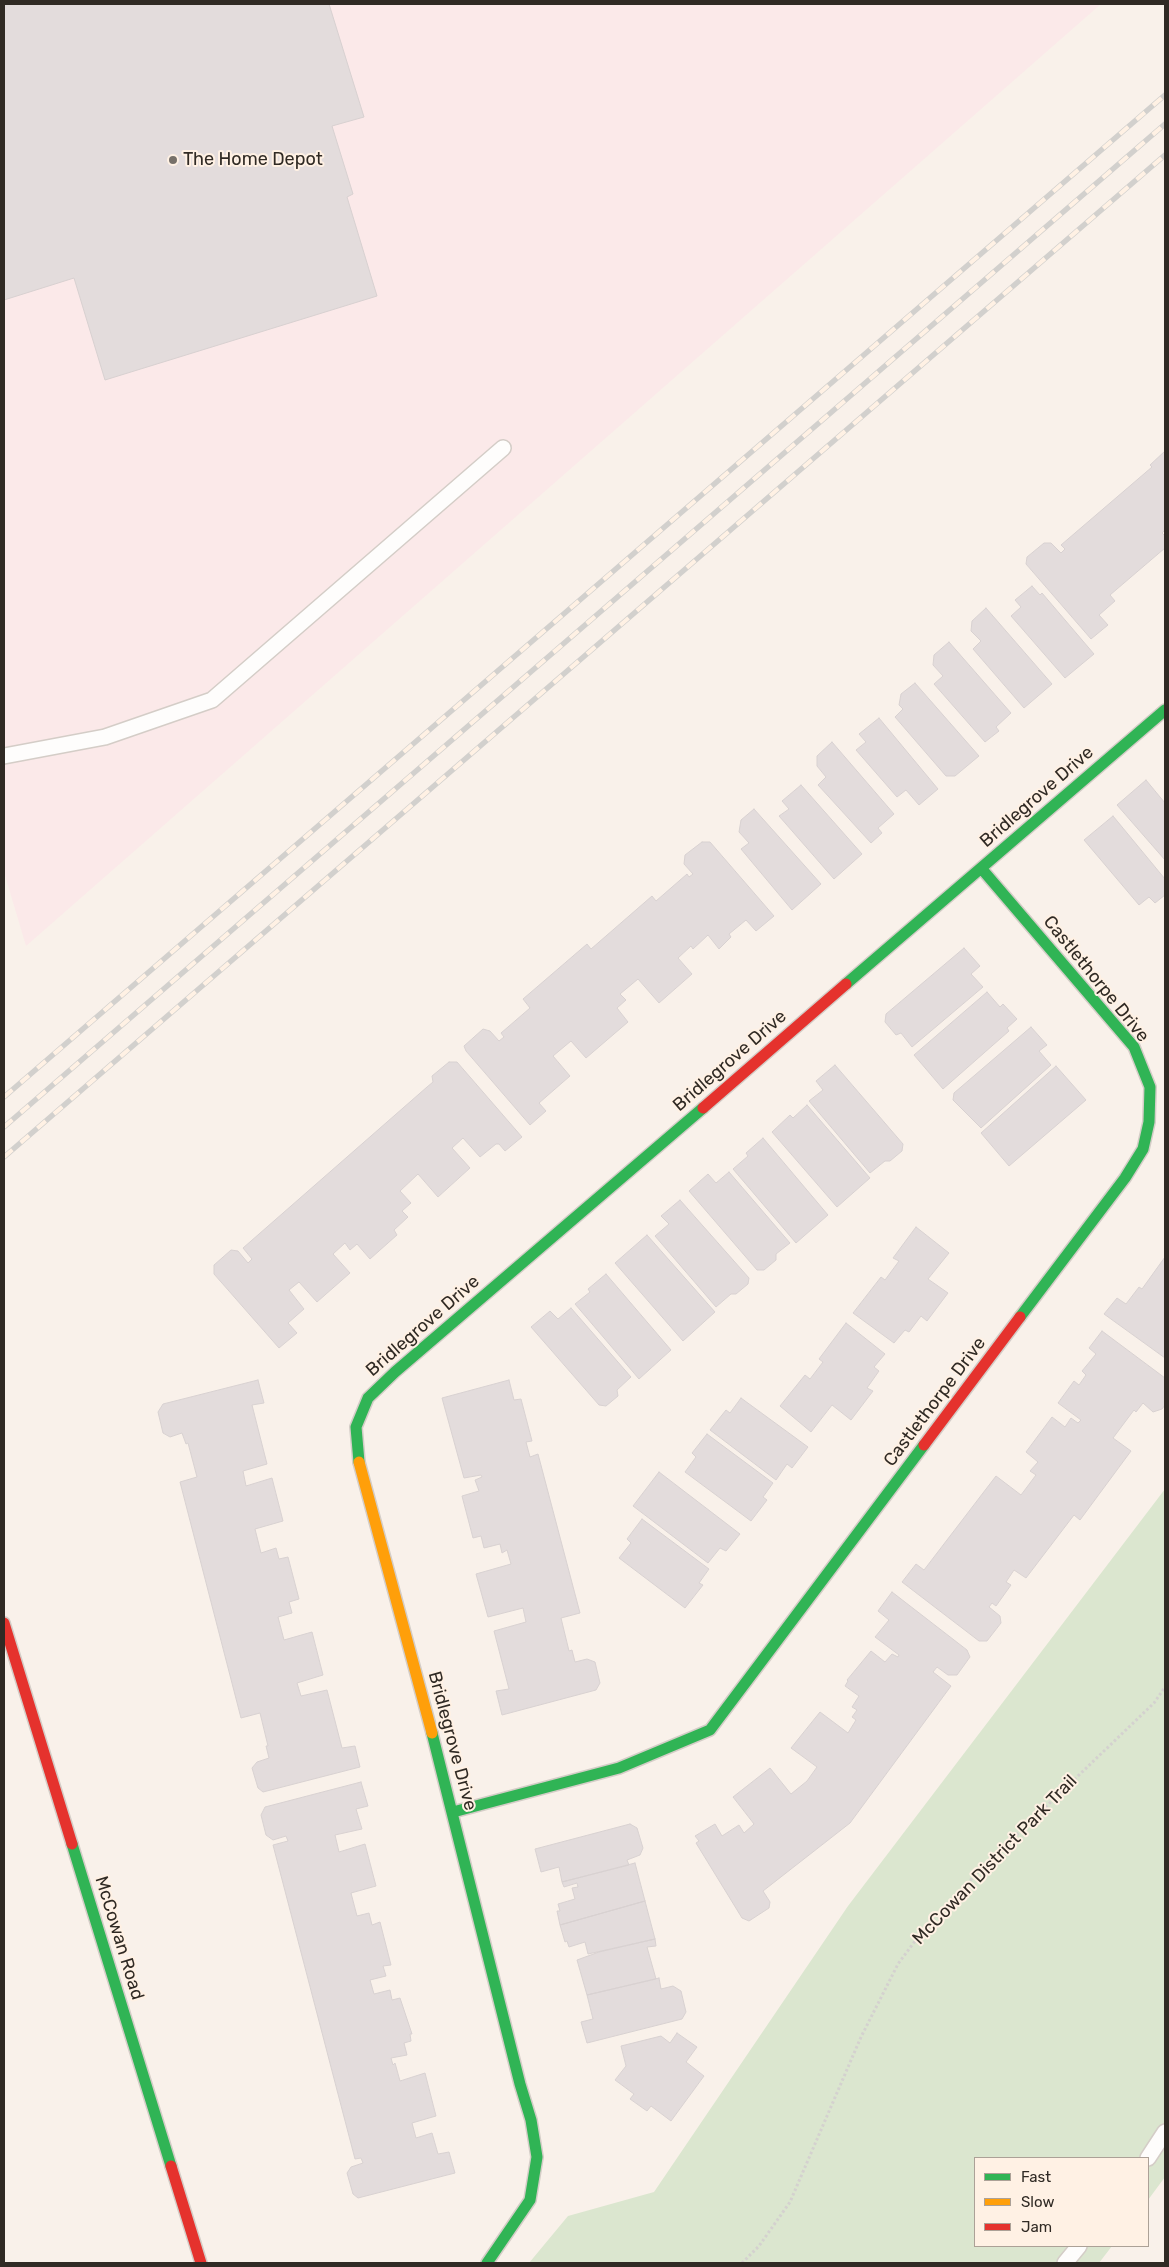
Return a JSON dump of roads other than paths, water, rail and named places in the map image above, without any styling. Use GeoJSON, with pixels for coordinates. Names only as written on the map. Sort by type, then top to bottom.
{"type":"FeatureCollection","features":[{"type":"Feature","properties":{"kind":"street","name":"Bridlegrove Drive"},"geometry":{"type":"LineString","coordinates":[[487,2263],[530,2200],[537,2157],[531,2120],[520,2084],[453,1812],[359,1462],[356,1427],[368,1398],[394,1372],[1165,710]]}},
{"type":"Feature","properties":{"kind":"street","name":"Castlethorpe Drive"},"geometry":{"type":"LineString","coordinates":[[453,1812],[618,1768],[710,1730],[1125,1178],[1143,1149],[1149,1122],[1150,1088],[1134,1047],[982,868]]}},
{"type":"Feature","properties":{"kind":"street","name":"McCowan Road"},"geometry":{"type":"LineString","coordinates":[[4,1623],[201,2263]]}},
{"type":"Feature","properties":{"kind":"lane"},"geometry":{"type":"LineString","coordinates":[[4,756],[105,737],[212,700],[503,448]]}},
{"type":"Feature","properties":{"kind":"lane"},"geometry":{"type":"LineString","coordinates":[[1149,2157],[1165,2132]]}},
{"type":"Feature","properties":{"kind":"lane"},"geometry":{"type":"LineString","coordinates":[[1065,2263],[1078,2247]]}},
{"type":"Feature","properties":{"kind":"railway"},"geometry":{"type":"LineString","coordinates":[[4,1097],[1165,95]]}},
{"type":"Feature","properties":{"kind":"railway"},"geometry":{"type":"LineString","coordinates":[[4,1127],[1165,124]]}},
{"type":"Feature","properties":{"kind":"railway"},"geometry":{"type":"LineString","coordinates":[[4,1157],[1165,155]]}},
{"type":"Feature","properties":{"kind":"place","name":"The Home Depot"},"geometry":{"type":"Point","coordinates":[173,160]}}]}
